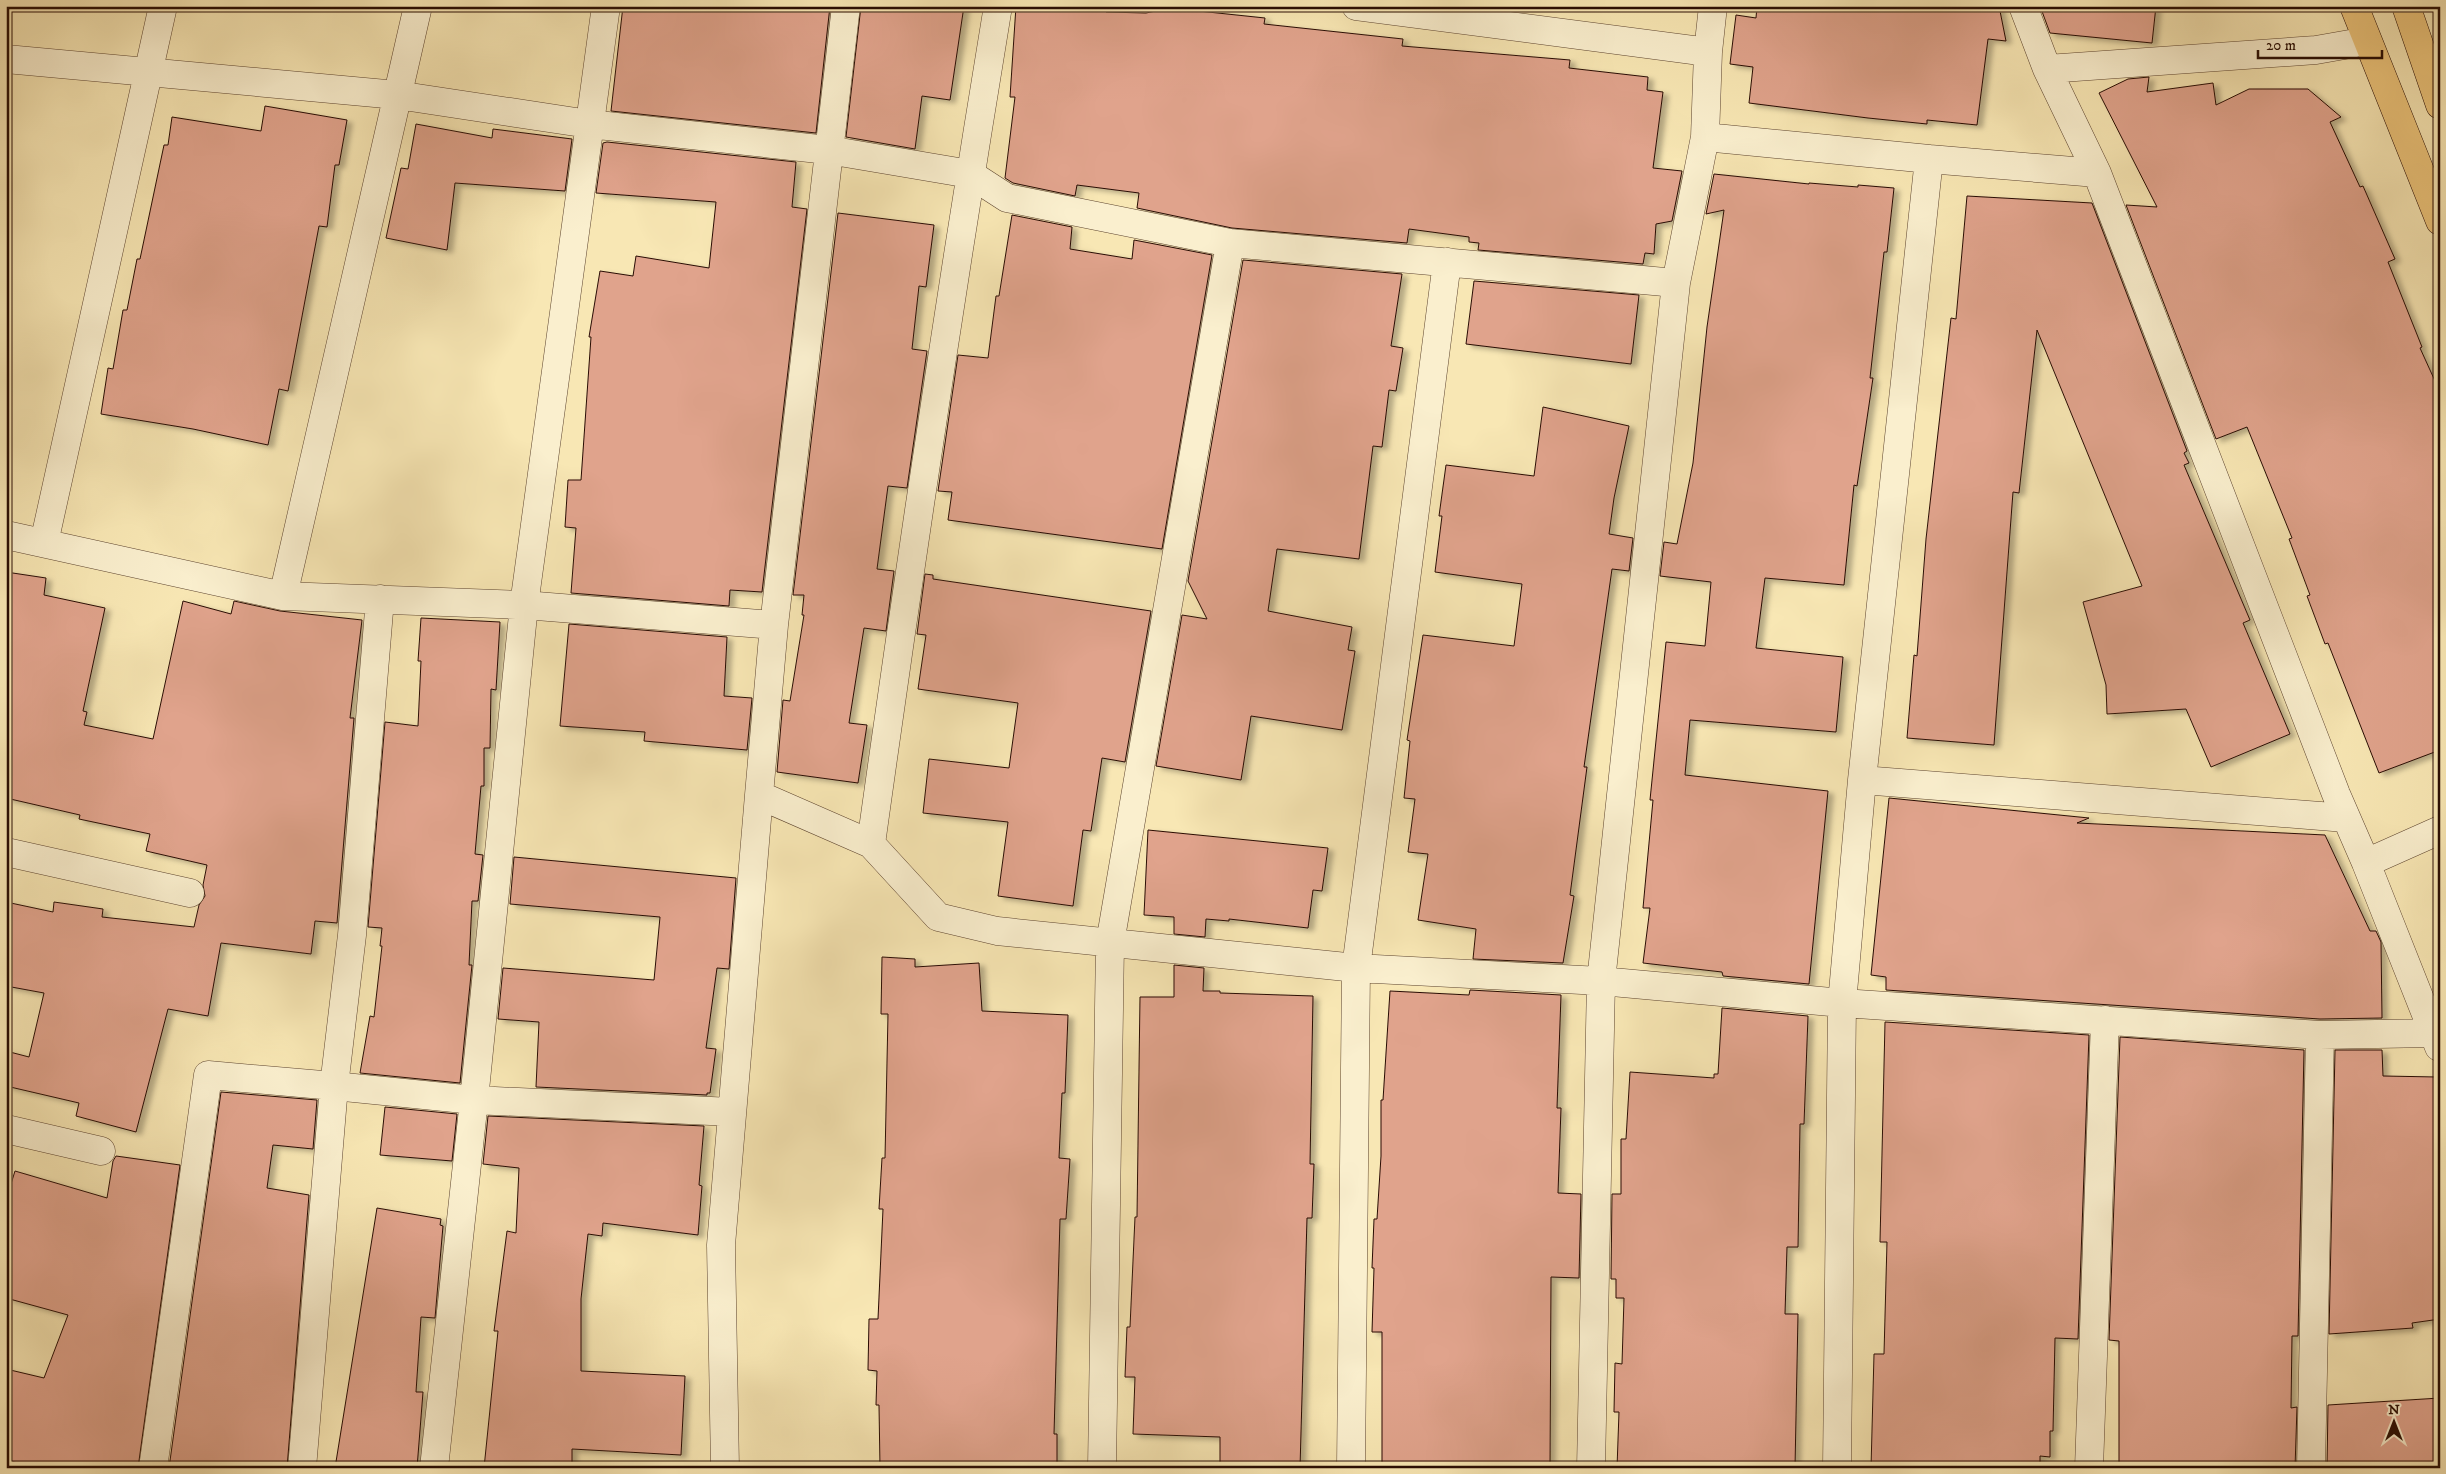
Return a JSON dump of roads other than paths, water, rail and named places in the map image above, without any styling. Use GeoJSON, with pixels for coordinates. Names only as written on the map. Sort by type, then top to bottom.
{"type":"FeatureCollection","features":[{"type":"Feature","properties":{"kind":"main road"},"geometry":{"type":"LineString","coordinates":[[2354,6],[2440,221]]}},
{"type":"Feature","properties":{"kind":"main road"},"geometry":{"type":"LineString","coordinates":[[2406,6],[2440,105]]}},
{"type":"Feature","properties":{"kind":"street"},"geometry":{"type":"LineString","coordinates":[[44,543],[163,6]]}},
{"type":"Feature","properties":{"kind":"street"},"geometry":{"type":"LineString","coordinates":[[284,596],[418,6]]}},
{"type":"Feature","properties":{"kind":"street"},"geometry":{"type":"LineString","coordinates":[[434,1468],[474,1100],[524,605],[606,6]]}},
{"type":"Feature","properties":{"kind":"street"},"geometry":{"type":"LineString","coordinates":[[725,1468],[721,1246],[732,1112],[774,625],[846,6]]}},
{"type":"Feature","properties":{"kind":"street"},"geometry":{"type":"LineString","coordinates":[[871,844],[915,535],[970,174],[998,6]]}},
{"type":"Feature","properties":{"kind":"street"},"geometry":{"type":"LineString","coordinates":[[1356,6],[1708,52]]}},
{"type":"Feature","properties":{"kind":"street"},"geometry":{"type":"LineString","coordinates":[[1591,1468],[1602,981],[1676,284],[1705,137],[1708,52],[1713,6]]}},
{"type":"Feature","properties":{"kind":"street"},"geometry":{"type":"LineString","coordinates":[[759,795],[871,844],[938,918],[997,931],[1356,968],[1602,981],[1842,1003],[2437,1041],[2366,863],[2346,818],[2097,173],[2047,69],[2023,6]]}},
{"type":"Feature","properties":{"kind":"street"},"geometry":{"type":"LineString","coordinates":[[2047,69],[2316,50],[2367,41]]}},
{"type":"Feature","properties":{"kind":"street"},"geometry":{"type":"LineString","coordinates":[[6,59],[398,95],[589,124],[828,150],[970,174],[1006,198],[1230,243],[1676,284]]}},
{"type":"Feature","properties":{"kind":"street"},"geometry":{"type":"LineString","coordinates":[[1705,137],[1928,159],[2097,173]]}},
{"type":"Feature","properties":{"kind":"street"},"geometry":{"type":"LineString","coordinates":[[1837,1468],[1842,1003],[1862,780],[1928,159]]}},
{"type":"Feature","properties":{"kind":"street"},"geometry":{"type":"LineString","coordinates":[[1102,1468],[1110,943],[1230,243]]}},
{"type":"Feature","properties":{"kind":"street"},"geometry":{"type":"LineString","coordinates":[[1351,1468],[1356,968],[1447,262]]}},
{"type":"Feature","properties":{"kind":"street"},"geometry":{"type":"LineString","coordinates":[[6,535],[284,596],[524,605],[774,625]]}},
{"type":"Feature","properties":{"kind":"street"},"geometry":{"type":"LineString","coordinates":[[302,1468],[334,1086],[352,935],[380,599]]}},
{"type":"Feature","properties":{"kind":"street"},"geometry":{"type":"LineString","coordinates":[[1862,780],[2346,818]]}},
{"type":"Feature","properties":{"kind":"street"},"geometry":{"type":"LineString","coordinates":[[2366,863],[2440,830]]}},
{"type":"Feature","properties":{"kind":"street"},"geometry":{"type":"LineString","coordinates":[[6,852],[190,893]]}},
{"type":"Feature","properties":{"kind":"street"},"geometry":{"type":"LineString","coordinates":[[2089,1468],[2105,1020]]}},
{"type":"Feature","properties":{"kind":"street"},"geometry":{"type":"LineString","coordinates":[[2311,1468],[2320,1035]]}},
{"type":"Feature","properties":{"kind":"street"},"geometry":{"type":"LineString","coordinates":[[153,1468],[208,1075],[474,1100],[732,1112]]}},
{"type":"Feature","properties":{"kind":"street"},"geometry":{"type":"LineString","coordinates":[[6,1129],[101,1151]]}}]}
